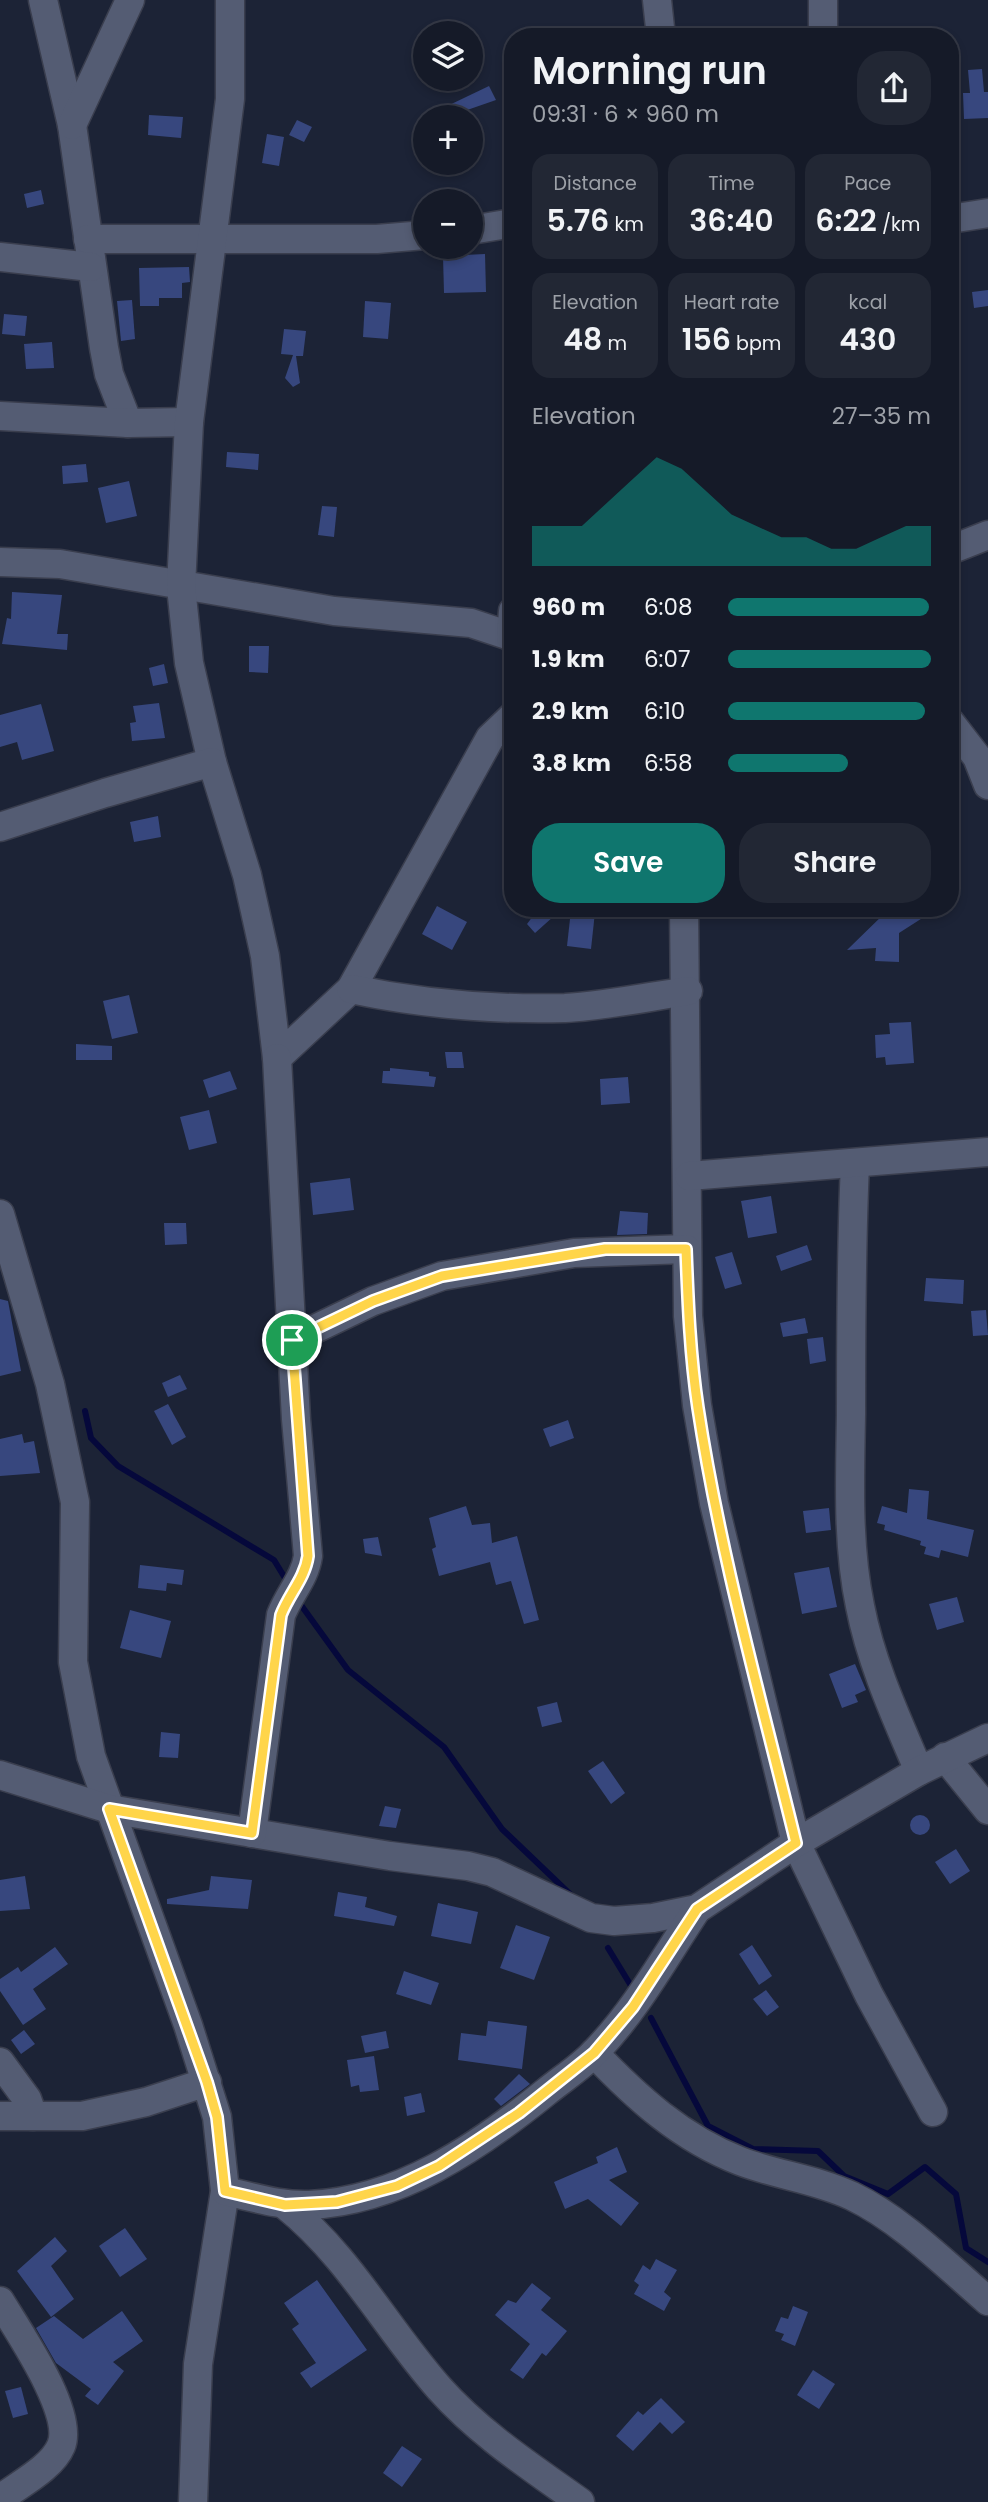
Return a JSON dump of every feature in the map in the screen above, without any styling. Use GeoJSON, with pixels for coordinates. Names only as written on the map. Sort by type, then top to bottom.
{"type":"FeatureCollection","features":[{"type":"Feature","properties":{"kind":"street"},"geometry":{"type":"LineString","coordinates":[[43,0],[72,125],[109,374],[128,423]]}},
{"type":"Feature","properties":{"kind":"street"},"geometry":{"type":"LineString","coordinates":[[72,125],[130,0]]}},
{"type":"Feature","properties":{"kind":"street"},"geometry":{"type":"LineString","coordinates":[[230,0],[230,99],[189,422],[181,587],[189,663],[212,762],[247,875],[265,956],[276,1058],[292,1340],[308,1556],[305,1573],[288,1598],[281,1615],[252,1833]]}},
{"type":"Feature","properties":{"kind":"street"},"geometry":{"type":"LineString","coordinates":[[657,0],[661,28]]}},
{"type":"Feature","properties":{"kind":"street"},"geometry":{"type":"LineString","coordinates":[[823,28],[824,0]]}},
{"type":"Feature","properties":{"kind":"street"},"geometry":{"type":"LineString","coordinates":[[959,218],[988,213]]}},
{"type":"Feature","properties":{"kind":"street"},"geometry":{"type":"LineString","coordinates":[[483,227],[504,224]]}},
{"type":"Feature","properties":{"kind":"street"},"geometry":{"type":"LineString","coordinates":[[88,239],[212,237],[351,240],[413,236]]}},
{"type":"Feature","properties":{"kind":"street"},"geometry":{"type":"LineString","coordinates":[[0,257],[91,267]]}},
{"type":"Feature","properties":{"kind":"street"},"geometry":{"type":"LineString","coordinates":[[0,416],[128,423],[189,422]]}},
{"type":"Feature","properties":{"kind":"street"},"geometry":{"type":"LineString","coordinates":[[959,547],[988,536]]}},
{"type":"Feature","properties":{"kind":"street"},"geometry":{"type":"LineString","coordinates":[[0,562],[60,564],[181,587],[334,611],[504,627]]}},
{"type":"Feature","properties":{"kind":"street"},"geometry":{"type":"LineString","coordinates":[[276,1058],[351,989],[490,738],[504,725]]}},
{"type":"Feature","properties":{"kind":"street"},"geometry":{"type":"LineString","coordinates":[[964,755],[988,785]]}},
{"type":"Feature","properties":{"kind":"street"},"geometry":{"type":"LineString","coordinates":[[0,827],[212,762]]}},
{"type":"Feature","properties":{"kind":"street"},"geometry":{"type":"LineString","coordinates":[[684,917],[688,991],[688,1316],[696,1392],[714,1503],[796,1843],[869,1995],[933,2112]]}},
{"type":"Feature","properties":{"kind":"street"},"geometry":{"type":"LineString","coordinates":[[351,989],[440,1005],[502,1008],[568,1007],[688,991]]}},
{"type":"Feature","properties":{"kind":"street"},"geometry":{"type":"LineString","coordinates":[[689,1176],[988,1152]]}},
{"type":"Feature","properties":{"kind":"street"},"geometry":{"type":"LineString","coordinates":[[855,1164],[850,1275],[850,1498],[854,1556],[860,1605],[874,1660],[919,1771]]}},
{"type":"Feature","properties":{"kind":"street"},"geometry":{"type":"LineString","coordinates":[[0,1214],[50,1384],[75,1502],[73,1662],[89,1744],[109,1809],[207,2082],[217,2117],[225,2191],[198,2364],[193,2502]]}},
{"type":"Feature","properties":{"kind":"street"},"geometry":{"type":"LineString","coordinates":[[292,1340],[373,1301],[442,1276],[574,1253],[686,1249]]}},
{"type":"Feature","properties":{"kind":"street"},"geometry":{"type":"LineString","coordinates":[[0,1775],[109,1809],[468,1866],[492,1872],[578,1913],[602,1920],[653,1918],[697,1909],[796,1843],[919,1771],[988,1738]]}},
{"type":"Feature","properties":{"kind":"street"},"geometry":{"type":"LineString","coordinates":[[945,1757],[988,1810]]}},
{"type":"Feature","properties":{"kind":"street"},"geometry":{"type":"LineString","coordinates":[[225,2191],[285,2205],[337,2202],[397,2186],[439,2166],[519,2113],[594,2053],[633,2007],[697,1909]]}},
{"type":"Feature","properties":{"kind":"street"},"geometry":{"type":"LineString","coordinates":[[594,2053],[638,2098],[672,2125],[741,2161],[853,2196],[926,2248],[988,2301]]}},
{"type":"Feature","properties":{"kind":"street"},"geometry":{"type":"LineString","coordinates":[[0,2062],[27,2099],[33,2116]]}},
{"type":"Feature","properties":{"kind":"street"},"geometry":{"type":"LineString","coordinates":[[0,2116],[82,2116],[146,2102],[207,2082]]}},
{"type":"Feature","properties":{"kind":"street"},"geometry":{"type":"LineString","coordinates":[[285,2205],[331,2247],[437,2385],[461,2412],[490,2437],[580,2502]]}},
{"type":"Feature","properties":{"kind":"street"},"geometry":{"type":"LineString","coordinates":[[0,2301],[63,2419],[62,2446],[49,2462],[0,2499]]}},
{"type":"Feature","properties":{"kind":"building"},"geometry":{"type":"Polygon","coordinates":[[[982,69],[984,92],[988,92],[988,118],[964,119],[963,93],[970,93],[968,70],[982,69]]]}},
{"type":"Feature","properties":{"kind":"building"},"geometry":{"type":"Polygon","coordinates":[[[489,86],[496,100],[482,105],[449,105],[483,91],[489,86]]]}},
{"type":"Feature","properties":{"kind":"building"},"geometry":{"type":"Polygon","coordinates":[[[149,115],[183,117],[181,138],[148,135],[149,115]]]}},
{"type":"Feature","properties":{"kind":"building"},"geometry":{"type":"Polygon","coordinates":[[[297,120],[312,127],[304,142],[289,135],[297,120]]]}},
{"type":"Feature","properties":{"kind":"building"},"geometry":{"type":"Polygon","coordinates":[[[267,134],[284,137],[279,166],[262,163],[267,134]]]}},
{"type":"Feature","properties":{"kind":"building"},"geometry":{"type":"Polygon","coordinates":[[[41,190],[44,204],[27,208],[24,194],[41,190]]]}},
{"type":"Feature","properties":{"kind":"building"},"geometry":{"type":"Polygon","coordinates":[[[483,254],[486,292],[444,293],[443,259],[483,259],[483,254]]]}},
{"type":"Feature","properties":{"kind":"building"},"geometry":{"type":"Polygon","coordinates":[[[189,267],[190,282],[182,283],[182,298],[159,298],[159,306],[140,306],[139,268],[189,267]]]}},
{"type":"Feature","properties":{"kind":"building"},"geometry":{"type":"Polygon","coordinates":[[[988,290],[988,306],[974,308],[972,292],[988,290]]]}},
{"type":"Feature","properties":{"kind":"building"},"geometry":{"type":"Polygon","coordinates":[[[132,300],[135,339],[121,341],[117,301],[132,300]]]}},
{"type":"Feature","properties":{"kind":"building"},"geometry":{"type":"Polygon","coordinates":[[[365,301],[391,303],[388,339],[363,337],[365,301]]]}},
{"type":"Feature","properties":{"kind":"building"},"geometry":{"type":"Polygon","coordinates":[[[4,314],[27,316],[25,336],[2,334],[4,314]]]}},
{"type":"Feature","properties":{"kind":"building"},"geometry":{"type":"Polygon","coordinates":[[[284,329],[306,331],[303,356],[296,356],[300,383],[293,387],[285,378],[293,355],[281,354],[284,329]]]}},
{"type":"Feature","properties":{"kind":"building"},"geometry":{"type":"Polygon","coordinates":[[[52,342],[54,368],[26,369],[24,344],[52,342]]]}},
{"type":"Feature","properties":{"kind":"building"},"geometry":{"type":"Polygon","coordinates":[[[227,452],[259,454],[258,470],[226,467],[227,452]]]}},
{"type":"Feature","properties":{"kind":"building"},"geometry":{"type":"Polygon","coordinates":[[[86,464],[88,482],[63,484],[62,466],[86,464]]]}},
{"type":"Feature","properties":{"kind":"building"},"geometry":{"type":"Polygon","coordinates":[[[129,481],[137,516],[106,523],[98,488],[129,481]]]}},
{"type":"Feature","properties":{"kind":"building"},"geometry":{"type":"Polygon","coordinates":[[[322,506],[337,507],[334,537],[318,535],[322,506]]]}},
{"type":"Feature","properties":{"kind":"building"},"geometry":{"type":"Polygon","coordinates":[[[12,592],[62,595],[57,634],[68,634],[67,650],[2,644],[7,618],[11,619],[12,592]]]}},
{"type":"Feature","properties":{"kind":"building"},"geometry":{"type":"Polygon","coordinates":[[[249,646],[269,646],[268,673],[249,672],[249,646]]]}},
{"type":"Feature","properties":{"kind":"building"},"geometry":{"type":"Polygon","coordinates":[[[164,664],[168,683],[153,686],[149,668],[164,664]]]}},
{"type":"Feature","properties":{"kind":"building"},"geometry":{"type":"Polygon","coordinates":[[[159,703],[165,738],[132,741],[130,723],[136,722],[133,706],[159,703]]]}},
{"type":"Feature","properties":{"kind":"building"},"geometry":{"type":"Polygon","coordinates":[[[41,704],[54,751],[22,760],[17,742],[0,747],[0,715],[41,704]]]}},
{"type":"Feature","properties":{"kind":"building"},"geometry":{"type":"Polygon","coordinates":[[[158,816],[161,837],[134,842],[130,822],[158,816]]]}},
{"type":"Feature","properties":{"kind":"building"},"geometry":{"type":"Polygon","coordinates":[[[437,906],[467,922],[452,950],[422,934],[437,906]]]}},
{"type":"Feature","properties":{"kind":"building"},"geometry":{"type":"Polygon","coordinates":[[[532,917],[553,917],[535,933],[527,924],[532,917]]]}},
{"type":"Feature","properties":{"kind":"building"},"geometry":{"type":"Polygon","coordinates":[[[570,917],[594,917],[591,949],[567,946],[570,917]]]}},
{"type":"Feature","properties":{"kind":"building"},"geometry":{"type":"Polygon","coordinates":[[[881,917],[924,917],[899,933],[899,962],[875,961],[876,948],[847,950],[881,917]]]}},
{"type":"Feature","properties":{"kind":"building"},"geometry":{"type":"Polygon","coordinates":[[[129,995],[138,1033],[112,1039],[103,1001],[129,995]]]}},
{"type":"Feature","properties":{"kind":"building"},"geometry":{"type":"Polygon","coordinates":[[[911,1022],[914,1063],[886,1065],[885,1057],[876,1058],[875,1035],[890,1034],[889,1023],[911,1022]]]}},
{"type":"Feature","properties":{"kind":"building"},"geometry":{"type":"Polygon","coordinates":[[[76,1044],[112,1046],[112,1060],[76,1060],[76,1044]]]}},
{"type":"Feature","properties":{"kind":"building"},"geometry":{"type":"Polygon","coordinates":[[[445,1052],[462,1052],[464,1068],[447,1068],[445,1052]]]}},
{"type":"Feature","properties":{"kind":"building"},"geometry":{"type":"Polygon","coordinates":[[[390,1068],[429,1072],[429,1076],[436,1077],[434,1087],[382,1083],[383,1071],[390,1071],[390,1068]]]}},
{"type":"Feature","properties":{"kind":"building"},"geometry":{"type":"Polygon","coordinates":[[[230,1071],[237,1089],[209,1098],[203,1080],[230,1071]]]}},
{"type":"Feature","properties":{"kind":"building"},"geometry":{"type":"Polygon","coordinates":[[[628,1077],[630,1103],[601,1105],[600,1079],[628,1077]]]}},
{"type":"Feature","properties":{"kind":"building"},"geometry":{"type":"Polygon","coordinates":[[[209,1110],[217,1143],[189,1150],[180,1117],[209,1110]]]}},
{"type":"Feature","properties":{"kind":"building"},"geometry":{"type":"Polygon","coordinates":[[[350,1178],[354,1210],[313,1215],[310,1183],[350,1178]]]}},
{"type":"Feature","properties":{"kind":"building"},"geometry":{"type":"Polygon","coordinates":[[[771,1196],[777,1233],[748,1238],[741,1201],[771,1196]]]}},
{"type":"Feature","properties":{"kind":"building"},"geometry":{"type":"Polygon","coordinates":[[[620,1211],[648,1213],[647,1234],[617,1235],[620,1211]]]}},
{"type":"Feature","properties":{"kind":"building"},"geometry":{"type":"Polygon","coordinates":[[[164,1223],[186,1223],[187,1244],[165,1245],[164,1223]]]}},
{"type":"Feature","properties":{"kind":"building"},"geometry":{"type":"Polygon","coordinates":[[[807,1245],[812,1260],[781,1271],[776,1256],[807,1245]]]}},
{"type":"Feature","properties":{"kind":"building"},"geometry":{"type":"Polygon","coordinates":[[[732,1252],[742,1284],[725,1289],[715,1257],[732,1252]]]}},
{"type":"Feature","properties":{"kind":"building"},"geometry":{"type":"Polygon","coordinates":[[[926,1278],[964,1280],[963,1304],[924,1301],[926,1278]]]}},
{"type":"Feature","properties":{"kind":"building"},"geometry":{"type":"Polygon","coordinates":[[[0,1299],[8,1301],[21,1371],[0,1376],[0,1299]]]}},
{"type":"Feature","properties":{"kind":"building"},"geometry":{"type":"Polygon","coordinates":[[[986,1310],[988,1335],[973,1336],[971,1311],[986,1310]]]}},
{"type":"Feature","properties":{"kind":"building"},"geometry":{"type":"Polygon","coordinates":[[[805,1318],[808,1333],[783,1337],[780,1323],[805,1318]]]}},
{"type":"Feature","properties":{"kind":"building"},"geometry":{"type":"Polygon","coordinates":[[[823,1337],[826,1361],[810,1364],[807,1339],[823,1337]]]}},
{"type":"Feature","properties":{"kind":"building"},"geometry":{"type":"Polygon","coordinates":[[[180,1375],[187,1389],[168,1397],[162,1383],[180,1375]]]}},
{"type":"Feature","properties":{"kind":"building"},"geometry":{"type":"Polygon","coordinates":[[[168,1404],[186,1437],[172,1445],[154,1411],[168,1404]]]}},
{"type":"Feature","properties":{"kind":"building"},"geometry":{"type":"Polygon","coordinates":[[[568,1420],[574,1438],[550,1447],[543,1429],[568,1420]]]}},
{"type":"Feature","properties":{"kind":"building"},"geometry":{"type":"Polygon","coordinates":[[[22,1434],[24,1443],[34,1441],[40,1473],[0,1476],[0,1439],[22,1434]]]}},
{"type":"Feature","properties":{"kind":"building"},"geometry":{"type":"Polygon","coordinates":[[[909,1489],[929,1491],[927,1519],[974,1530],[968,1557],[941,1550],[939,1558],[924,1554],[926,1547],[920,1545],[921,1541],[884,1530],[885,1525],[877,1523],[882,1506],[907,1513],[909,1489]]]}},
{"type":"Feature","properties":{"kind":"building"},"geometry":{"type":"Polygon","coordinates":[[[466,1506],[472,1525],[490,1523],[492,1543],[517,1536],[539,1620],[524,1624],[511,1581],[496,1585],[490,1562],[439,1576],[432,1549],[436,1547],[429,1518],[466,1506]]]}},
{"type":"Feature","properties":{"kind":"building"},"geometry":{"type":"Polygon","coordinates":[[[829,1508],[831,1530],[806,1533],[803,1511],[829,1508]]]}},
{"type":"Feature","properties":{"kind":"building"},"geometry":{"type":"Polygon","coordinates":[[[378,1537],[382,1556],[365,1553],[363,1539],[378,1537]]]}},
{"type":"Feature","properties":{"kind":"building"},"geometry":{"type":"Polygon","coordinates":[[[140,1565],[184,1570],[182,1585],[167,1583],[166,1591],[138,1588],[140,1565]]]}},
{"type":"Feature","properties":{"kind":"building"},"geometry":{"type":"Polygon","coordinates":[[[829,1567],[837,1607],[802,1614],[794,1573],[829,1567]]]}},
{"type":"Feature","properties":{"kind":"building"},"geometry":{"type":"Polygon","coordinates":[[[957,1597],[964,1622],[937,1630],[929,1604],[957,1597]]]}},
{"type":"Feature","properties":{"kind":"building"},"geometry":{"type":"Polygon","coordinates":[[[130,1610],[171,1621],[161,1658],[120,1648],[130,1610]]]}},
{"type":"Feature","properties":{"kind":"building"},"geometry":{"type":"Polygon","coordinates":[[[855,1664],[866,1690],[855,1695],[858,1702],[842,1708],[829,1674],[855,1664]]]}},
{"type":"Feature","properties":{"kind":"building"},"geometry":{"type":"Polygon","coordinates":[[[557,1702],[562,1722],[542,1727],[537,1707],[557,1702]]]}},
{"type":"Feature","properties":{"kind":"building"},"geometry":{"type":"Polygon","coordinates":[[[161,1732],[180,1734],[178,1758],[159,1757],[161,1732]]]}},
{"type":"Feature","properties":{"kind":"building"},"geometry":{"type":"Polygon","coordinates":[[[603,1761],[625,1793],[611,1804],[588,1771],[603,1761]]]}},
{"type":"Feature","properties":{"kind":"building"},"geometry":{"type":"Polygon","coordinates":[[[385,1806],[401,1809],[396,1828],[379,1826],[385,1806]]]}},
{"type":"Feature","properties":{"kind":"building"},"geometry":{"type":"Polygon","coordinates":[[[920,1815],[927,1818],[930,1825],[927,1832],[920,1835],[913,1832],[910,1825],[913,1818],[920,1815]]]}},
{"type":"Feature","properties":{"kind":"building"},"geometry":{"type":"Polygon","coordinates":[[[956,1849],[970,1871],[950,1884],[935,1862],[956,1849]]]}},
{"type":"Feature","properties":{"kind":"building"},"geometry":{"type":"Polygon","coordinates":[[[25,1876],[30,1909],[0,1911],[0,1880],[25,1876]]]}},
{"type":"Feature","properties":{"kind":"building"},"geometry":{"type":"Polygon","coordinates":[[[211,1876],[252,1880],[248,1909],[167,1904],[167,1899],[209,1890],[211,1876]]]}},
{"type":"Feature","properties":{"kind":"building"},"geometry":{"type":"Polygon","coordinates":[[[338,1892],[367,1897],[365,1907],[397,1916],[394,1926],[334,1916],[338,1892]]]}},
{"type":"Feature","properties":{"kind":"building"},"geometry":{"type":"Polygon","coordinates":[[[438,1903],[478,1912],[471,1944],[431,1936],[438,1903]]]}},
{"type":"Feature","properties":{"kind":"building"},"geometry":{"type":"Polygon","coordinates":[[[516,1925],[550,1937],[534,1980],[500,1968],[516,1925]]]}},
{"type":"Feature","properties":{"kind":"building"},"geometry":{"type":"Polygon","coordinates":[[[752,1945],[772,1976],[759,1985],[739,1954],[752,1945]]]}},
{"type":"Feature","properties":{"kind":"building"},"geometry":{"type":"Polygon","coordinates":[[[55,1947],[68,1964],[33,1989],[46,2009],[23,2025],[0,1991],[0,1979],[18,1967],[21,1972],[55,1947]]]}},
{"type":"Feature","properties":{"kind":"building"},"geometry":{"type":"Polygon","coordinates":[[[404,1971],[439,1983],[431,2005],[396,1994],[404,1971]]]}},
{"type":"Feature","properties":{"kind":"building"},"geometry":{"type":"Polygon","coordinates":[[[766,1990],[779,2007],[767,2016],[753,1999],[766,1990]]]}},
{"type":"Feature","properties":{"kind":"building"},"geometry":{"type":"Polygon","coordinates":[[[488,2021],[527,2026],[522,2069],[458,2060],[461,2033],[486,2036],[488,2021]]]}},
{"type":"Feature","properties":{"kind":"building"},"geometry":{"type":"Polygon","coordinates":[[[24,2030],[35,2044],[21,2054],[11,2040],[24,2030]]]}},
{"type":"Feature","properties":{"kind":"building"},"geometry":{"type":"Polygon","coordinates":[[[386,2031],[389,2048],[365,2053],[361,2036],[386,2031]]]}},
{"type":"Feature","properties":{"kind":"building"},"geometry":{"type":"Polygon","coordinates":[[[374,2056],[379,2090],[360,2092],[359,2085],[351,2087],[347,2060],[374,2056]]]}},
{"type":"Feature","properties":{"kind":"building"},"geometry":{"type":"Polygon","coordinates":[[[519,2074],[530,2084],[501,2106],[494,2099],[519,2074]]]}},
{"type":"Feature","properties":{"kind":"building"},"geometry":{"type":"Polygon","coordinates":[[[421,2093],[425,2112],[407,2116],[404,2097],[421,2093]]]}},
{"type":"Feature","properties":{"kind":"building"},"geometry":{"type":"Polygon","coordinates":[[[617,2147],[627,2172],[609,2180],[639,2203],[621,2226],[588,2199],[565,2209],[554,2182],[598,2163],[596,2157],[617,2147]]]}},
{"type":"Feature","properties":{"kind":"building"},"geometry":{"type":"Polygon","coordinates":[[[125,2228],[147,2259],[120,2277],[99,2246],[125,2228]]]}},
{"type":"Feature","properties":{"kind":"building"},"geometry":{"type":"Polygon","coordinates":[[[55,2237],[67,2251],[51,2266],[74,2299],[51,2317],[17,2271],[55,2237]]]}},
{"type":"Feature","properties":{"kind":"building"},"geometry":{"type":"Polygon","coordinates":[[[656,2259],[677,2270],[664,2292],[671,2298],[664,2311],[634,2294],[639,2285],[634,2281],[643,2265],[650,2270],[656,2259]]]}},
{"type":"Feature","properties":{"kind":"building"},"geometry":{"type":"Polygon","coordinates":[[[317,2280],[367,2350],[311,2388],[300,2373],[316,2363],[292,2329],[299,2324],[284,2303],[317,2280]]]}},
{"type":"Feature","properties":{"kind":"building"},"geometry":{"type":"Polygon","coordinates":[[[532,2283],[551,2298],[541,2310],[567,2331],[546,2356],[542,2353],[523,2379],[510,2370],[530,2344],[495,2315],[508,2300],[516,2303],[532,2283]]]}},
{"type":"Feature","properties":{"kind":"building"},"geometry":{"type":"Polygon","coordinates":[[[793,2306],[808,2312],[795,2346],[781,2340],[784,2334],[775,2331],[781,2317],[788,2319],[793,2306]]]}},
{"type":"Feature","properties":{"kind":"building"},"geometry":{"type":"Polygon","coordinates":[[[122,2311],[143,2341],[113,2362],[124,2371],[98,2405],[85,2396],[91,2389],[56,2363],[36,2328],[54,2316],[83,2339],[122,2311]]]}},
{"type":"Feature","properties":{"kind":"building"},"geometry":{"type":"Polygon","coordinates":[[[813,2370],[835,2384],[819,2409],[797,2395],[813,2370]]]}},
{"type":"Feature","properties":{"kind":"building"},"geometry":{"type":"Polygon","coordinates":[[[21,2387],[28,2414],[13,2418],[5,2391],[21,2387]]]}},
{"type":"Feature","properties":{"kind":"building"},"geometry":{"type":"Polygon","coordinates":[[[661,2398],[685,2422],[672,2434],[660,2422],[633,2451],[616,2436],[638,2411],[643,2415],[661,2398]]]}},
{"type":"Feature","properties":{"kind":"building"},"geometry":{"type":"Polygon","coordinates":[[[402,2446],[422,2459],[402,2487],[383,2473],[402,2446]]]}},
{"type":"Feature","properties":{"kind":"waterway"},"geometry":{"type":"LineString","coordinates":[[85,1411],[91,1438],[118,1466],[274,1560],[288,1583]]}},
{"type":"Feature","properties":{"kind":"waterway"},"geometry":{"type":"LineString","coordinates":[[301,1605],[348,1670],[444,1747],[502,1829],[572,1896]]}},
{"type":"Feature","properties":{"kind":"waterway"},"geometry":{"type":"LineString","coordinates":[[608,1948],[633,1989]]}},
{"type":"Feature","properties":{"kind":"waterway"},"geometry":{"type":"LineString","coordinates":[[651,2018],[708,2126],[753,2149],[818,2151],[844,2176],[888,2194],[925,2167],[956,2194],[966,2248],[988,2262]]}},
{"type":"Feature","properties":{"kind":"route"},"geometry":{"type":"LineString","coordinates":[[605,1249],[686,1249],[688,1316],[698,1405],[714,1503],[796,1843],[697,1909],[633,2007],[594,2053],[519,2113],[439,2166],[397,2186],[337,2202],[285,2205],[225,2191],[217,2117],[207,2082],[109,1809],[252,1833],[281,1615],[288,1598],[305,1573],[308,1556],[304,1531],[292,1340],[373,1301],[442,1276],[605,1249]]}}]}
